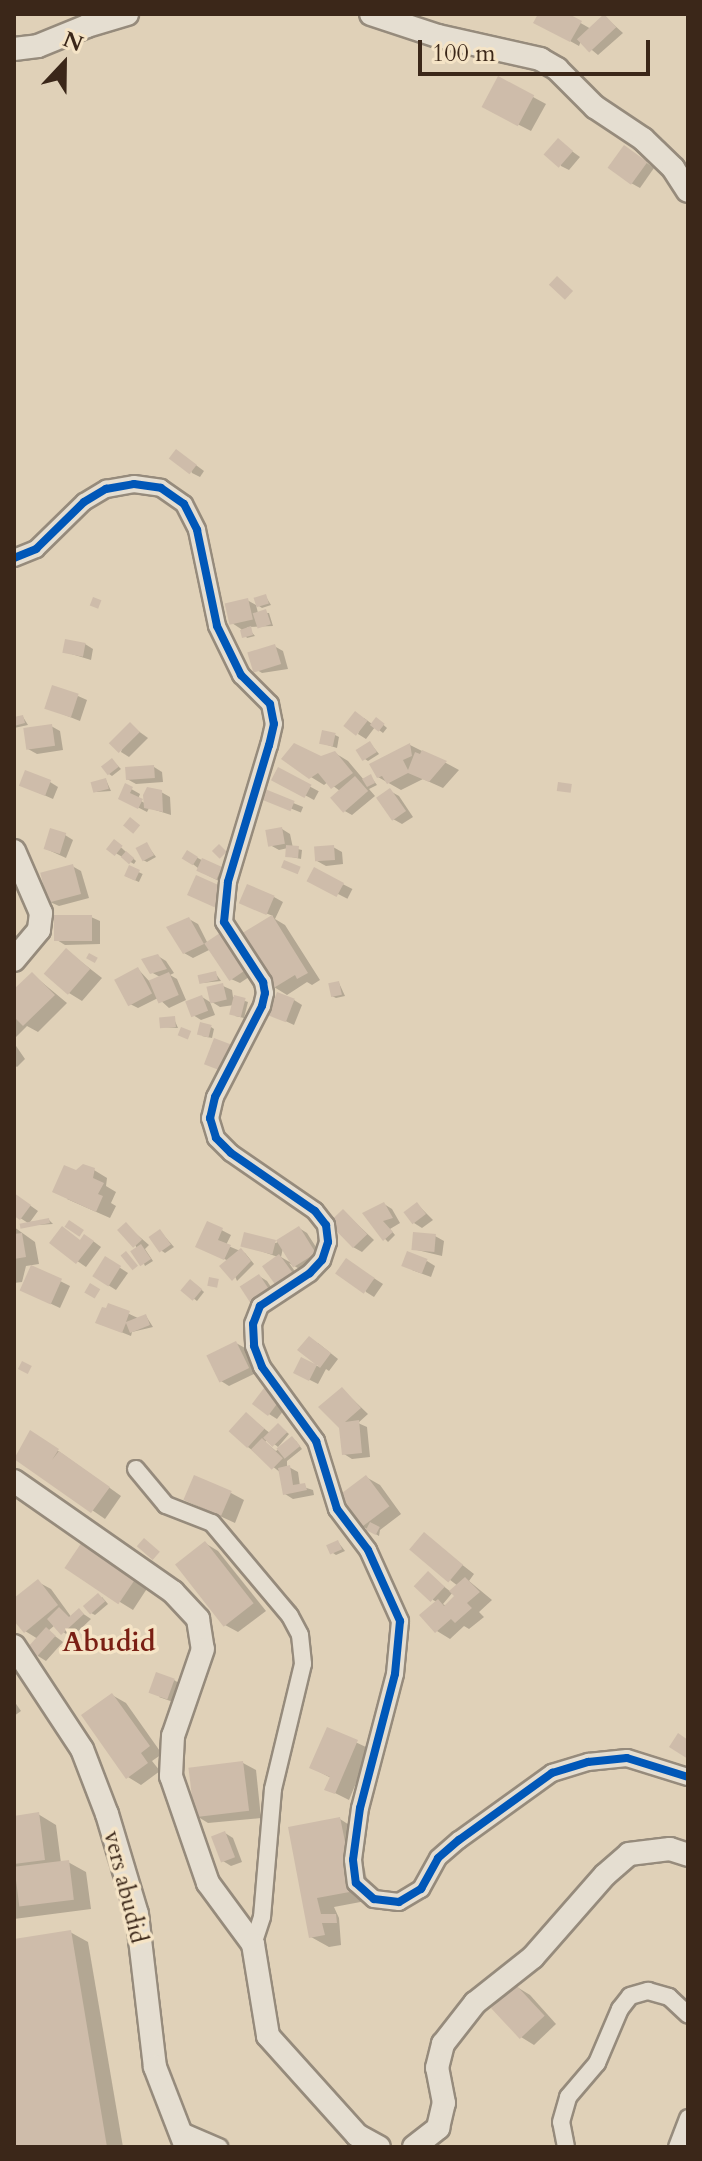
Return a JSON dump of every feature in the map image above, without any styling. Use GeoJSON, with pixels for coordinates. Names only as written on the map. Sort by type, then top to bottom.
{"type":"FeatureCollection","features":[{"type":"Feature","properties":{"kind":"street"},"geometry":{"type":"LineString","coordinates":[[14,49],[38,46],[127,14]]}},
{"type":"Feature","properties":{"kind":"street"},"geometry":{"type":"LineString","coordinates":[[371,14],[438,36],[540,59],[557,69],[595,107],[643,139],[673,168],[688,191]]}},
{"type":"Feature","properties":{"kind":"street"},"geometry":{"type":"LineString","coordinates":[[14,558],[36,549],[84,502],[106,489],[134,484],[161,488],[184,504],[197,530],[217,626],[241,675],[270,704],[274,724],[228,882],[224,922],[263,982],[265,993],[262,1006],[215,1097],[210,1118],[216,1138],[231,1153],[315,1211],[326,1225],[328,1242],[322,1260],[310,1273],[260,1306],[253,1324],[254,1346],[262,1367],[316,1441],[337,1509],[368,1550],[400,1621],[395,1674],[360,1808],[353,1860],[356,1883],[374,1899],[399,1902],[421,1889],[438,1858],[459,1840],[552,1773],[588,1762],[627,1758],[688,1777]]}},
{"type":"Feature","properties":{"kind":"street"},"geometry":{"type":"LineString","coordinates":[[14,851],[41,913],[39,930],[14,960]]}},
{"type":"Feature","properties":{"kind":"street"},"geometry":{"type":"LineString","coordinates":[[136,1469],[166,1505],[212,1523],[290,1616],[300,1635],[303,1664],[273,1789],[262,1917],[253,1944]]}},
{"type":"Feature","properties":{"kind":"street"},"geometry":{"type":"LineString","coordinates":[[14,1481],[173,1592],[198,1619],[203,1649],[173,1736],[171,1776],[208,1883],[253,1944],[268,2036],[357,2135],[379,2147]]}},
{"type":"Feature","properties":{"kind":"street","name":"vers abudid"},"geometry":{"type":"LineString","coordinates":[[14,1646],[82,1749],[107,1814],[137,1914],[155,2067],[182,2138]]}},
{"type":"Feature","properties":{"kind":"street"},"geometry":{"type":"LineString","coordinates":[[414,2147],[438,2128],[444,2103],[437,2068],[443,2044],[475,2003],[533,1957],[605,1875],[629,1854],[670,1849],[688,1855]]}},
{"type":"Feature","properties":{"kind":"street"},"geometry":{"type":"LineString","coordinates":[[566,2147],[561,2122],[568,2097],[597,2063],[620,2009],[630,1996],[648,1991],[669,1997],[688,2015]]}},
{"type":"Feature","properties":{"kind":"street"},"geometry":{"type":"LineString","coordinates":[[677,2147],[688,2118]]}},
{"type":"Feature","properties":{"kind":"street"},"geometry":{"type":"LineString","coordinates":[[182,2138],[219,2147]]}},
{"type":"Feature","properties":{"kind":"building"},"geometry":{"type":"Polygon","coordinates":[[[538,14],[569,14],[582,21],[570,42],[533,23],[538,14]]]}},
{"type":"Feature","properties":{"kind":"building"},"geometry":{"type":"Polygon","coordinates":[[[604,14],[616,27],[589,52],[577,39],[604,14]]]}},
{"type":"Feature","properties":{"kind":"building"},"geometry":{"type":"Polygon","coordinates":[[[498,76],[534,95],[518,126],[482,107],[498,76]]]}},
{"type":"Feature","properties":{"kind":"building"},"geometry":{"type":"Polygon","coordinates":[[[558,138],[573,151],[559,168],[544,155],[558,138]]]}},
{"type":"Feature","properties":{"kind":"building"},"geometry":{"type":"Polygon","coordinates":[[[624,145],[647,162],[631,185],[608,168],[624,145]]]}},
{"type":"Feature","properties":{"kind":"building"},"geometry":{"type":"Polygon","coordinates":[[[557,276],[573,291],[565,300],[549,285],[557,276]]]}},
{"type":"Feature","properties":{"kind":"building"},"geometry":{"type":"Polygon","coordinates":[[[176,449],[197,465],[190,474],[169,459],[176,449]]]}},
{"type":"Feature","properties":{"kind":"building"},"geometry":{"type":"Polygon","coordinates":[[[266,594],[269,604],[256,607],[254,598],[266,594]]]}},
{"type":"Feature","properties":{"kind":"building"},"geometry":{"type":"Polygon","coordinates":[[[93,597],[101,600],[98,609],[90,605],[93,597]]]}},
{"type":"Feature","properties":{"kind":"building"},"geometry":{"type":"Polygon","coordinates":[[[248,598],[253,619],[230,625],[225,603],[248,598]]]}},
{"type":"Feature","properties":{"kind":"building"},"geometry":{"type":"Polygon","coordinates":[[[266,609],[271,624],[258,629],[253,613],[266,609]]]}},
{"type":"Feature","properties":{"kind":"building"},"geometry":{"type":"Polygon","coordinates":[[[251,626],[253,635],[242,638],[240,630],[251,626]]]}},
{"type":"Feature","properties":{"kind":"building"},"geometry":{"type":"Polygon","coordinates":[[[65,639],[86,643],[83,657],[62,653],[65,639]]]}},
{"type":"Feature","properties":{"kind":"building"},"geometry":{"type":"Polygon","coordinates":[[[275,644],[281,664],[253,673],[247,652],[275,644]]]}},
{"type":"Feature","properties":{"kind":"building"},"geometry":{"type":"Polygon","coordinates":[[[52,685],[79,694],[71,717],[44,709],[52,685]]]}},
{"type":"Feature","properties":{"kind":"building"},"geometry":{"type":"Polygon","coordinates":[[[355,711],[368,721],[356,736],[343,726],[355,711]]]}},
{"type":"Feature","properties":{"kind":"building"},"geometry":{"type":"Polygon","coordinates":[[[23,715],[25,723],[14,726],[14,717],[23,715]]]}},
{"type":"Feature","properties":{"kind":"building"},"geometry":{"type":"Polygon","coordinates":[[[376,717],[385,724],[379,732],[370,725],[376,717]]]}},
{"type":"Feature","properties":{"kind":"building"},"geometry":{"type":"Polygon","coordinates":[[[130,722],[140,732],[119,753],[109,743],[130,722]]]}},
{"type":"Feature","properties":{"kind":"building"},"geometry":{"type":"Polygon","coordinates":[[[52,724],[55,746],[26,750],[23,728],[52,724]]]}},
{"type":"Feature","properties":{"kind":"building"},"geometry":{"type":"Polygon","coordinates":[[[322,730],[336,733],[333,747],[319,744],[322,730]]]}},
{"type":"Feature","properties":{"kind":"building"},"geometry":{"type":"Polygon","coordinates":[[[370,741],[377,752],[362,761],[356,750],[370,741]]]}},
{"type":"Feature","properties":{"kind":"building"},"geometry":{"type":"Polygon","coordinates":[[[294,743],[321,756],[335,751],[353,773],[331,789],[318,773],[309,779],[281,759],[294,743]]]}},
{"type":"Feature","properties":{"kind":"building"},"geometry":{"type":"Polygon","coordinates":[[[410,743],[412,756],[403,760],[408,770],[415,752],[420,754],[422,750],[447,761],[429,782],[408,773],[387,784],[382,776],[377,778],[369,764],[410,743]]]}},
{"type":"Feature","properties":{"kind":"building"},"geometry":{"type":"Polygon","coordinates":[[[112,758],[119,767],[108,775],[101,767],[112,758]]]}},
{"type":"Feature","properties":{"kind":"building"},"geometry":{"type":"Polygon","coordinates":[[[154,765],[155,778],[126,780],[125,767],[154,765]]]}},
{"type":"Feature","properties":{"kind":"building"},"geometry":{"type":"Polygon","coordinates":[[[278,767],[312,785],[305,798],[271,780],[278,767]]]}},
{"type":"Feature","properties":{"kind":"building"},"geometry":{"type":"Polygon","coordinates":[[[25,770],[51,780],[45,796],[19,786],[25,770]]]}},
{"type":"Feature","properties":{"kind":"building"},"geometry":{"type":"Polygon","coordinates":[[[371,774],[375,783],[367,787],[362,779],[371,774]]]}},
{"type":"Feature","properties":{"kind":"building"},"geometry":{"type":"Polygon","coordinates":[[[355,776],[368,791],[343,813],[330,798],[355,776]]]}},
{"type":"Feature","properties":{"kind":"building"},"geometry":{"type":"Polygon","coordinates":[[[106,778],[109,789],[93,793],[91,782],[106,778]]]}},
{"type":"Feature","properties":{"kind":"building"},"geometry":{"type":"Polygon","coordinates":[[[558,782],[572,784],[571,793],[557,791],[558,782]]]}},
{"type":"Feature","properties":{"kind":"building"},"geometry":{"type":"Polygon","coordinates":[[[125,783],[133,787],[130,793],[143,799],[138,809],[118,799],[125,783]]]}},
{"type":"Feature","properties":{"kind":"building"},"geometry":{"type":"Polygon","coordinates":[[[147,787],[162,790],[163,812],[144,808],[143,795],[147,787]]]}},
{"type":"Feature","properties":{"kind":"building"},"geometry":{"type":"Polygon","coordinates":[[[390,788],[406,811],[392,821],[376,798],[390,788]]]}},
{"type":"Feature","properties":{"kind":"building"},"geometry":{"type":"Polygon","coordinates":[[[265,789],[295,801],[291,811],[261,799],[265,789]]]}},
{"type":"Feature","properties":{"kind":"building"},"geometry":{"type":"Polygon","coordinates":[[[130,817],[140,825],[133,834],[123,826],[130,817]]]}},
{"type":"Feature","properties":{"kind":"building"},"geometry":{"type":"Polygon","coordinates":[[[282,827],[285,844],[268,847],[265,830],[282,827]]]}},
{"type":"Feature","properties":{"kind":"building"},"geometry":{"type":"Polygon","coordinates":[[[50,828],[66,833],[60,854],[44,849],[50,828]]]}},
{"type":"Feature","properties":{"kind":"building"},"geometry":{"type":"Polygon","coordinates":[[[114,839],[123,846],[115,856],[106,849],[114,839]]]}},
{"type":"Feature","properties":{"kind":"building"},"geometry":{"type":"Polygon","coordinates":[[[147,842],[154,855],[143,861],[136,848],[147,842]]]}},
{"type":"Feature","properties":{"kind":"building"},"geometry":{"type":"Polygon","coordinates":[[[219,844],[227,852],[220,859],[212,851],[219,844]]]}},
{"type":"Feature","properties":{"kind":"building"},"geometry":{"type":"Polygon","coordinates":[[[286,845],[299,846],[298,858],[285,857],[286,845]]]}},
{"type":"Feature","properties":{"kind":"building"},"geometry":{"type":"Polygon","coordinates":[[[334,845],[335,860],[315,861],[314,846],[334,845]]]}},
{"type":"Feature","properties":{"kind":"building"},"geometry":{"type":"Polygon","coordinates":[[[187,850],[198,857],[193,865],[182,858],[187,850]]]}},
{"type":"Feature","properties":{"kind":"building"},"geometry":{"type":"Polygon","coordinates":[[[126,851],[134,858],[129,864],[121,857],[126,851]]]}},
{"type":"Feature","properties":{"kind":"building"},"geometry":{"type":"Polygon","coordinates":[[[202,858],[222,867],[216,880],[196,871],[202,858]]]}},
{"type":"Feature","properties":{"kind":"building"},"geometry":{"type":"Polygon","coordinates":[[[284,860],[301,867],[298,874],[281,867],[284,860]]]}},
{"type":"Feature","properties":{"kind":"building"},"geometry":{"type":"Polygon","coordinates":[[[73,864],[81,894],[48,903],[40,873],[73,864]]]}},
{"type":"Feature","properties":{"kind":"building"},"geometry":{"type":"Polygon","coordinates":[[[129,865],[140,870],[135,881],[124,876],[129,865]]]}},
{"type":"Feature","properties":{"kind":"building"},"geometry":{"type":"Polygon","coordinates":[[[314,867],[344,883],[337,897],[306,881],[314,867]]]}},
{"type":"Feature","properties":{"kind":"building"},"geometry":{"type":"Polygon","coordinates":[[[196,875],[223,887],[214,907],[187,895],[196,875]]]}},
{"type":"Feature","properties":{"kind":"building"},"geometry":{"type":"Polygon","coordinates":[[[247,884],[275,896],[266,915],[239,903],[247,884]]]}},
{"type":"Feature","properties":{"kind":"building"},"geometry":{"type":"Polygon","coordinates":[[[54,915],[92,915],[92,941],[54,941],[54,915]]]}},
{"type":"Feature","properties":{"kind":"building"},"geometry":{"type":"Polygon","coordinates":[[[272,915],[308,973],[297,979],[295,975],[272,989],[239,935],[272,915]]]}},
{"type":"Feature","properties":{"kind":"building"},"geometry":{"type":"Polygon","coordinates":[[[189,917],[204,944],[183,954],[166,927],[189,917]]]}},
{"type":"Feature","properties":{"kind":"building"},"geometry":{"type":"Polygon","coordinates":[[[220,933],[245,970],[229,981],[204,944],[220,933]]]}},
{"type":"Feature","properties":{"kind":"building"},"geometry":{"type":"Polygon","coordinates":[[[66,948],[90,969],[68,995],[44,974],[66,948]]]}},
{"type":"Feature","properties":{"kind":"building"},"geometry":{"type":"Polygon","coordinates":[[[89,953],[98,958],[95,963],[86,958],[89,953]]]}},
{"type":"Feature","properties":{"kind":"building"},"geometry":{"type":"Polygon","coordinates":[[[158,954],[167,969],[150,974],[141,959],[158,954]]]}},
{"type":"Feature","properties":{"kind":"building"},"geometry":{"type":"Polygon","coordinates":[[[138,967],[152,993],[128,1006],[114,980],[138,967]]]}},
{"type":"Feature","properties":{"kind":"building"},"geometry":{"type":"Polygon","coordinates":[[[216,971],[218,980],[200,984],[197,975],[216,971]]]}},
{"type":"Feature","properties":{"kind":"building"},"geometry":{"type":"Polygon","coordinates":[[[32,972],[55,995],[23,1026],[14,1017],[14,989],[32,972]]]}},
{"type":"Feature","properties":{"kind":"building"},"geometry":{"type":"Polygon","coordinates":[[[169,972],[179,995],[159,1004],[149,981],[169,972]]]}},
{"type":"Feature","properties":{"kind":"building"},"geometry":{"type":"Polygon","coordinates":[[[339,981],[342,995],[331,997],[328,983],[339,981]]]}},
{"type":"Feature","properties":{"kind":"building"},"geometry":{"type":"Polygon","coordinates":[[[223,983],[227,1000],[210,1003],[206,987],[223,983]]]}},
{"type":"Feature","properties":{"kind":"building"},"geometry":{"type":"Polygon","coordinates":[[[277,992],[295,999],[286,1022],[268,1015],[277,992]]]}},
{"type":"Feature","properties":{"kind":"building"},"geometry":{"type":"Polygon","coordinates":[[[202,995],[208,1011],[191,1017],[185,1001],[202,995]]]}},
{"type":"Feature","properties":{"kind":"building"},"geometry":{"type":"Polygon","coordinates":[[[234,995],[246,998],[241,1017],[229,1014],[234,995]]]}},
{"type":"Feature","properties":{"kind":"building"},"geometry":{"type":"Polygon","coordinates":[[[175,1016],[176,1027],[160,1028],[159,1017],[175,1016]]]}},
{"type":"Feature","properties":{"kind":"building"},"geometry":{"type":"Polygon","coordinates":[[[200,1022],[212,1025],[208,1038],[197,1035],[200,1022]]]}},
{"type":"Feature","properties":{"kind":"building"},"geometry":{"type":"Polygon","coordinates":[[[181,1027],[191,1031],[188,1039],[178,1035],[181,1027]]]}},
{"type":"Feature","properties":{"kind":"building"},"geometry":{"type":"Polygon","coordinates":[[[214,1038],[232,1045],[222,1071],[204,1064],[214,1038]]]}},
{"type":"Feature","properties":{"kind":"building"},"geometry":{"type":"Polygon","coordinates":[[[83,1164],[95,1168],[93,1178],[104,1183],[98,1194],[103,1196],[96,1212],[52,1192],[64,1165],[76,1170],[83,1164]]]}},
{"type":"Feature","properties":{"kind":"building"},"geometry":{"type":"Polygon","coordinates":[[[14,1193],[31,1205],[20,1220],[14,1216],[14,1193]]]}},
{"type":"Feature","properties":{"kind":"building"},"geometry":{"type":"Polygon","coordinates":[[[384,1202],[393,1218],[383,1221],[393,1232],[383,1241],[362,1213],[384,1202]]]}},
{"type":"Feature","properties":{"kind":"building"},"geometry":{"type":"Polygon","coordinates":[[[417,1202],[426,1214],[412,1224],[403,1212],[417,1202]]]}},
{"type":"Feature","properties":{"kind":"building"},"geometry":{"type":"Polygon","coordinates":[[[343,1209],[367,1234],[353,1248],[329,1223],[343,1209]]]}},
{"type":"Feature","properties":{"kind":"building"},"geometry":{"type":"Polygon","coordinates":[[[49,1218],[50,1223],[21,1229],[20,1224],[49,1218]]]}},
{"type":"Feature","properties":{"kind":"building"},"geometry":{"type":"Polygon","coordinates":[[[69,1220],[84,1230],[79,1237],[65,1227],[69,1220]]]}},
{"type":"Feature","properties":{"kind":"building"},"geometry":{"type":"Polygon","coordinates":[[[207,1221],[223,1228],[218,1240],[231,1245],[224,1260],[195,1247],[207,1221]]]}},
{"type":"Feature","properties":{"kind":"building"},"geometry":{"type":"Polygon","coordinates":[[[126,1222],[142,1240],[133,1248],[117,1230],[126,1222]]]}},
{"type":"Feature","properties":{"kind":"building"},"geometry":{"type":"Polygon","coordinates":[[[62,1226],[80,1240],[84,1234],[94,1241],[76,1264],[49,1243],[62,1226]]]}},
{"type":"Feature","properties":{"kind":"building"},"geometry":{"type":"Polygon","coordinates":[[[299,1226],[316,1253],[293,1267],[276,1240],[299,1226]]]}},
{"type":"Feature","properties":{"kind":"building"},"geometry":{"type":"Polygon","coordinates":[[[160,1229],[171,1245],[159,1253],[149,1237],[160,1229]]]}},
{"type":"Feature","properties":{"kind":"building"},"geometry":{"type":"Polygon","coordinates":[[[244,1232],[276,1240],[272,1255],[240,1247],[244,1232]]]}},
{"type":"Feature","properties":{"kind":"building"},"geometry":{"type":"Polygon","coordinates":[[[413,1232],[436,1234],[434,1252],[411,1250],[413,1232]]]}},
{"type":"Feature","properties":{"kind":"building"},"geometry":{"type":"Polygon","coordinates":[[[22,1233],[26,1257],[14,1259],[14,1234],[22,1233]]]}},
{"type":"Feature","properties":{"kind":"building"},"geometry":{"type":"Polygon","coordinates":[[[141,1244],[151,1259],[140,1266],[130,1251],[141,1244]]]}},
{"type":"Feature","properties":{"kind":"building"},"geometry":{"type":"Polygon","coordinates":[[[241,1248],[251,1261],[232,1281],[219,1266],[241,1248]]]}},
{"type":"Feature","properties":{"kind":"building"},"geometry":{"type":"Polygon","coordinates":[[[126,1251],[138,1266],[133,1270],[121,1255],[126,1251]]]}},
{"type":"Feature","properties":{"kind":"building"},"geometry":{"type":"Polygon","coordinates":[[[407,1251],[428,1259],[422,1274],[401,1266],[407,1251]]]}},
{"type":"Feature","properties":{"kind":"building"},"geometry":{"type":"Polygon","coordinates":[[[279,1254],[297,1279],[280,1291],[262,1266],[279,1254]]]}},
{"type":"Feature","properties":{"kind":"building"},"geometry":{"type":"Polygon","coordinates":[[[105,1256],[121,1266],[108,1286],[92,1276],[105,1256]]]}},
{"type":"Feature","properties":{"kind":"building"},"geometry":{"type":"Polygon","coordinates":[[[346,1258],[375,1278],[364,1294],[335,1274],[346,1258]]]}},
{"type":"Feature","properties":{"kind":"building"},"geometry":{"type":"Polygon","coordinates":[[[31,1265],[62,1279],[51,1304],[20,1291],[31,1265]]]}},
{"type":"Feature","properties":{"kind":"building"},"geometry":{"type":"Polygon","coordinates":[[[259,1274],[270,1291],[251,1303],[240,1287],[259,1274]]]}},
{"type":"Feature","properties":{"kind":"building"},"geometry":{"type":"Polygon","coordinates":[[[209,1277],[219,1279],[217,1288],[207,1286],[209,1277]]]}},
{"type":"Feature","properties":{"kind":"building"},"geometry":{"type":"Polygon","coordinates":[[[190,1279],[202,1289],[193,1301],[180,1290],[190,1279]]]}},
{"type":"Feature","properties":{"kind":"building"},"geometry":{"type":"Polygon","coordinates":[[[90,1283],[100,1289],[95,1299],[84,1292],[90,1283]]]}},
{"type":"Feature","properties":{"kind":"building"},"geometry":{"type":"Polygon","coordinates":[[[108,1303],[130,1311],[126,1322],[146,1314],[150,1325],[130,1333],[126,1323],[122,1333],[95,1323],[102,1307],[106,1308],[108,1303]]]}},
{"type":"Feature","properties":{"kind":"building"},"geometry":{"type":"Polygon","coordinates":[[[309,1336],[331,1353],[320,1368],[317,1365],[309,1381],[293,1373],[301,1357],[315,1364],[297,1350],[309,1336]]]}},
{"type":"Feature","properties":{"kind":"building"},"geometry":{"type":"Polygon","coordinates":[[[236,1341],[249,1368],[219,1382],[206,1355],[236,1341]]]}},
{"type":"Feature","properties":{"kind":"building"},"geometry":{"type":"Polygon","coordinates":[[[22,1361],[32,1366],[28,1374],[18,1369],[22,1361]]]}},
{"type":"Feature","properties":{"kind":"building"},"geometry":{"type":"Polygon","coordinates":[[[342,1387],[361,1408],[345,1422],[359,1420],[362,1453],[342,1455],[339,1428],[318,1407],[342,1387]]]}},
{"type":"Feature","properties":{"kind":"building"},"geometry":{"type":"Polygon","coordinates":[[[264,1388],[280,1400],[268,1416],[252,1404],[264,1388]]]}},
{"type":"Feature","properties":{"kind":"building"},"geometry":{"type":"Polygon","coordinates":[[[246,1412],[265,1429],[247,1448],[229,1431],[246,1412]]]}},
{"type":"Feature","properties":{"kind":"building"},"geometry":{"type":"Polygon","coordinates":[[[278,1423],[287,1432],[272,1447],[263,1438],[278,1423]]]}},
{"type":"Feature","properties":{"kind":"building"},"geometry":{"type":"Polygon","coordinates":[[[30,1430],[59,1449],[52,1460],[59,1451],[110,1487],[91,1513],[14,1459],[30,1430]]]}},
{"type":"Feature","properties":{"kind":"building"},"geometry":{"type":"Polygon","coordinates":[[[292,1436],[300,1446],[285,1459],[276,1449],[292,1436]]]}},
{"type":"Feature","properties":{"kind":"building"},"geometry":{"type":"Polygon","coordinates":[[[262,1438],[283,1458],[272,1470],[251,1450],[262,1438]]]}},
{"type":"Feature","properties":{"kind":"building"},"geometry":{"type":"Polygon","coordinates":[[[290,1465],[293,1485],[305,1483],[307,1490],[283,1495],[278,1468],[290,1465]]]}},
{"type":"Feature","properties":{"kind":"building"},"geometry":{"type":"Polygon","coordinates":[[[194,1475],[232,1491],[221,1516],[183,1500],[194,1475]]]}},
{"type":"Feature","properties":{"kind":"building"},"geometry":{"type":"Polygon","coordinates":[[[366,1475],[389,1506],[362,1527],[338,1496],[366,1475]]]}},
{"type":"Feature","properties":{"kind":"building"},"geometry":{"type":"Polygon","coordinates":[[[370,1522],[380,1527],[376,1535],[366,1530],[370,1522]]]}},
{"type":"Feature","properties":{"kind":"building"},"geometry":{"type":"Polygon","coordinates":[[[424,1532],[463,1565],[448,1582],[409,1550],[424,1532]]]}},
{"type":"Feature","properties":{"kind":"building"},"geometry":{"type":"Polygon","coordinates":[[[144,1538],[160,1552],[153,1560],[137,1546],[144,1538]]]}},
{"type":"Feature","properties":{"kind":"building"},"geometry":{"type":"Polygon","coordinates":[[[84,1539],[138,1575],[118,1604],[64,1568],[84,1539]]]}},
{"type":"Feature","properties":{"kind":"building"},"geometry":{"type":"Polygon","coordinates":[[[338,1540],[342,1549],[330,1554],[326,1545],[338,1540]]]}},
{"type":"Feature","properties":{"kind":"building"},"geometry":{"type":"Polygon","coordinates":[[[205,1541],[254,1603],[224,1627],[175,1564],[205,1541]]]}},
{"type":"Feature","properties":{"kind":"building"},"geometry":{"type":"Polygon","coordinates":[[[428,1571],[445,1587],[430,1602],[414,1586],[428,1571]]]}},
{"type":"Feature","properties":{"kind":"building"},"geometry":{"type":"Polygon","coordinates":[[[465,1577],[480,1592],[467,1603],[472,1608],[455,1623],[451,1619],[435,1633],[419,1615],[438,1599],[444,1606],[454,1596],[449,1591],[465,1577]]]}},
{"type":"Feature","properties":{"kind":"building"},"geometry":{"type":"Polygon","coordinates":[[[38,1579],[58,1605],[24,1633],[14,1621],[14,1598],[38,1579]]]}},
{"type":"Feature","properties":{"kind":"building"},"geometry":{"type":"Polygon","coordinates":[[[98,1593],[105,1601],[90,1614],[83,1606],[98,1593]]]}},
{"type":"Feature","properties":{"kind":"building"},"geometry":{"type":"Polygon","coordinates":[[[59,1607],[69,1617],[79,1608],[84,1614],[61,1635],[47,1619],[59,1607]]]}},
{"type":"Feature","properties":{"kind":"building"},"geometry":{"type":"Polygon","coordinates":[[[46,1627],[56,1636],[36,1657],[27,1649],[46,1627]]]}},
{"type":"Feature","properties":{"kind":"building"},"geometry":{"type":"Polygon","coordinates":[[[156,1672],[175,1679],[167,1700],[148,1693],[156,1672]]]}},
{"type":"Feature","properties":{"kind":"building"},"geometry":{"type":"Polygon","coordinates":[[[112,1693],[150,1746],[141,1753],[148,1763],[126,1779],[81,1715],[112,1693]]]}},
{"type":"Feature","properties":{"kind":"building"},"geometry":{"type":"Polygon","coordinates":[[[327,1727],[358,1740],[335,1794],[324,1790],[330,1777],[309,1768],[327,1727]]]}},
{"type":"Feature","properties":{"kind":"building"},"geometry":{"type":"Polygon","coordinates":[[[678,1733],[688,1740],[688,1759],[669,1747],[678,1733]]]}},
{"type":"Feature","properties":{"kind":"building"},"geometry":{"type":"Polygon","coordinates":[[[243,1761],[249,1811],[195,1817],[188,1768],[243,1761]]]}},
{"type":"Feature","properties":{"kind":"building"},"geometry":{"type":"Polygon","coordinates":[[[39,1812],[45,1860],[14,1864],[14,1816],[39,1812]]]}},
{"type":"Feature","properties":{"kind":"building"},"geometry":{"type":"Polygon","coordinates":[[[340,1817],[355,1891],[317,1898],[321,1914],[336,1914],[337,1923],[322,1923],[325,1935],[309,1938],[288,1827],[340,1817]]]}},
{"type":"Feature","properties":{"kind":"building"},"geometry":{"type":"Polygon","coordinates":[[[225,1831],[235,1857],[221,1863],[211,1836],[225,1831]]]}},
{"type":"Feature","properties":{"kind":"building"},"geometry":{"type":"Polygon","coordinates":[[[69,1860],[74,1900],[19,1906],[14,1867],[69,1860]]]}},
{"type":"Feature","properties":{"kind":"building"},"geometry":{"type":"Polygon","coordinates":[[[71,1930],[107,2147],[14,2147],[14,1939],[71,1930]]]}},
{"type":"Feature","properties":{"kind":"building"},"geometry":{"type":"Polygon","coordinates":[[[516,1985],[545,2016],[520,2039],[491,2008],[516,1985]]]}},
{"type":"Feature","properties":{"kind":"cycle path"},"geometry":{"type":"LineString","coordinates":[[14,558],[36,549],[84,502],[106,489],[134,484],[161,488],[184,504],[197,530],[217,626],[241,675],[270,704],[274,724],[228,882],[224,922],[263,982],[265,993],[262,1006],[215,1097],[210,1118],[216,1138],[231,1153],[315,1211],[326,1225],[328,1242],[322,1260],[310,1273],[260,1306],[253,1324],[254,1346],[262,1367],[316,1441],[337,1509],[368,1550],[400,1621],[395,1674],[360,1808],[353,1860],[356,1883],[374,1899],[399,1902],[421,1889],[438,1858],[459,1840],[552,1773],[588,1762],[627,1758],[688,1777]]}},
{"type":"Feature","properties":{"kind":"district","name":"Abudid"},"geometry":{"type":"Point","coordinates":[109,1642]}}]}
